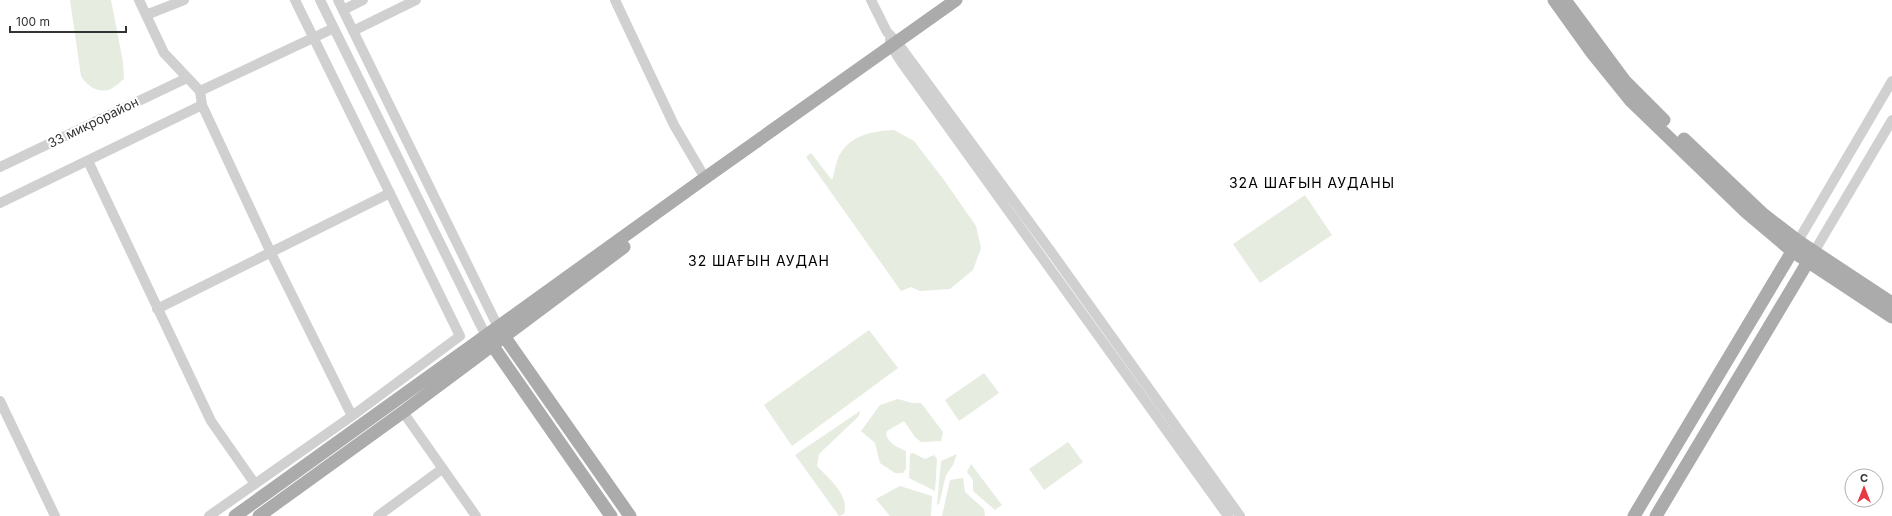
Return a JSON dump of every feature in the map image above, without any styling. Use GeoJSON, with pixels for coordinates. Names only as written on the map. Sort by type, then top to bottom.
{"type":"FeatureCollection","features":[{"type":"Feature","properties":{"kind":"main road"},"geometry":{"type":"LineString","coordinates":[[501,332],[717,177],[956,0]]}},
{"type":"Feature","properties":{"kind":"main road"},"geometry":{"type":"LineString","coordinates":[[259,516],[403,412],[489,341],[705,178],[895,46],[966,0]]}},
{"type":"Feature","properties":{"kind":"main road"},"geometry":{"type":"LineString","coordinates":[[1554,0],[1592,53],[1630,100],[1746,212],[1811,257],[1892,317]]}},
{"type":"Feature","properties":{"kind":"main road"},"geometry":{"type":"LineString","coordinates":[[1566,0],[1625,81],[1795,246]]}},
{"type":"Feature","properties":{"kind":"main road"},"geometry":{"type":"LineString","coordinates":[[1634,516],[1795,246]]}},
{"type":"Feature","properties":{"kind":"main road"},"geometry":{"type":"LineString","coordinates":[[1811,257],[1892,303]]}},
{"type":"Feature","properties":{"kind":"main road"},"geometry":{"type":"LineString","coordinates":[[1656,516],[1811,257]]}},
{"type":"Feature","properties":{"kind":"main road"},"geometry":{"type":"LineString","coordinates":[[501,332],[630,516]]}},
{"type":"Feature","properties":{"kind":"main road"},"geometry":{"type":"LineString","coordinates":[[235,516],[442,367],[489,341]]}},
{"type":"Feature","properties":{"kind":"main road"},"geometry":{"type":"LineString","coordinates":[[489,341],[611,516]]}},
{"type":"Feature","properties":{"kind":"street"},"geometry":{"type":"LineString","coordinates":[[139,0],[164,53],[200,92],[202,105],[271,253],[352,416]]}},
{"type":"Feature","properties":{"kind":"street"},"geometry":{"type":"LineString","coordinates":[[146,15],[184,0]]}},
{"type":"Feature","properties":{"kind":"street"},"geometry":{"type":"LineString","coordinates":[[209,516],[352,416],[460,336],[295,0]]}},
{"type":"Feature","properties":{"kind":"street"},"geometry":{"type":"LineString","coordinates":[[320,0],[489,341]]}},
{"type":"Feature","properties":{"kind":"street"},"geometry":{"type":"LineString","coordinates":[[338,0],[501,332]]}},
{"type":"Feature","properties":{"kind":"street"},"geometry":{"type":"LineString","coordinates":[[343,10],[363,0]]}},
{"type":"Feature","properties":{"kind":"street"},"geometry":{"type":"LineString","coordinates":[[353,31],[416,0]]}},
{"type":"Feature","properties":{"kind":"street"},"geometry":{"type":"LineString","coordinates":[[615,0],[674,125],[705,178]]}},
{"type":"Feature","properties":{"kind":"street"},"geometry":{"type":"LineString","coordinates":[[871,0],[895,46],[1228,516]]}},
{"type":"Feature","properties":{"kind":"street"},"geometry":{"type":"LineString","coordinates":[[200,92],[334,28]]}},
{"type":"Feature","properties":{"kind":"street"},"geometry":{"type":"LineString","coordinates":[[895,46],[1052,253],[1240,516]]}},
{"type":"Feature","properties":{"kind":"street","name":"33 микрорайон"},"geometry":{"type":"LineString","coordinates":[[0,167],[187,78]]}},
{"type":"Feature","properties":{"kind":"street"},"geometry":{"type":"LineString","coordinates":[[1795,246],[1892,81]]}},
{"type":"Feature","properties":{"kind":"street"},"geometry":{"type":"LineString","coordinates":[[0,203],[202,105]]}},
{"type":"Feature","properties":{"kind":"street"},"geometry":{"type":"LineString","coordinates":[[1811,257],[1892,120]]}},
{"type":"Feature","properties":{"kind":"street"},"geometry":{"type":"LineString","coordinates":[[88,161],[211,421],[254,484]]}},
{"type":"Feature","properties":{"kind":"street"},"geometry":{"type":"LineString","coordinates":[[157,309],[390,193]]}},
{"type":"Feature","properties":{"kind":"street"},"geometry":{"type":"LineString","coordinates":[[434,356],[442,367]]}},
{"type":"Feature","properties":{"kind":"street"},"geometry":{"type":"LineString","coordinates":[[0,401],[55,516]]}},
{"type":"Feature","properties":{"kind":"street"},"geometry":{"type":"LineString","coordinates":[[403,412],[442,470],[476,516]]}},
{"type":"Feature","properties":{"kind":"street"},"geometry":{"type":"LineString","coordinates":[[378,516],[442,470]]}},
{"type":"Feature","properties":{"kind":"shaded area"},"geometry":{"type":"Polygon","coordinates":[[[70,0],[111,0],[123,62],[124,79],[111,89],[97,90],[86,83],[81,76],[70,0]]]}},
{"type":"Feature","properties":{"kind":"shaded area"},"geometry":{"type":"Polygon","coordinates":[[[894,130],[914,141],[944,180],[976,226],[981,248],[973,270],[950,289],[920,291],[911,287],[901,291],[806,157],[811,153],[832,180],[840,154],[847,145],[865,134],[894,130]]]}},
{"type":"Feature","properties":{"kind":"shaded area"},"geometry":{"type":"Polygon","coordinates":[[[1305,195],[1332,235],[1260,283],[1233,244],[1305,195]]]}},
{"type":"Feature","properties":{"kind":"shaded area"},"geometry":{"type":"Polygon","coordinates":[[[869,330],[898,368],[792,446],[764,405],[869,330]]]}},
{"type":"Feature","properties":{"kind":"shaded area"},"geometry":{"type":"Polygon","coordinates":[[[984,373],[999,393],[959,421],[945,400],[984,373]]]}},
{"type":"Feature","properties":{"kind":"shaded area"},"geometry":{"type":"Polygon","coordinates":[[[898,399],[912,403],[921,403],[943,432],[941,441],[921,442],[915,437],[904,421],[887,431],[887,437],[891,443],[906,451],[906,469],[903,473],[895,473],[880,463],[875,443],[861,431],[880,405],[898,399]]]}},
{"type":"Feature","properties":{"kind":"shaded area"},"geometry":{"type":"Polygon","coordinates":[[[860,411],[859,416],[819,454],[817,466],[837,488],[844,500],[844,514],[839,516],[795,455],[860,411]]]}},
{"type":"Feature","properties":{"kind":"shaded area"},"geometry":{"type":"Polygon","coordinates":[[[1068,442],[1083,462],[1044,490],[1029,469],[1068,442]]]}},
{"type":"Feature","properties":{"kind":"shaded area"},"geometry":{"type":"Polygon","coordinates":[[[913,453],[925,459],[934,455],[937,459],[935,491],[909,478],[910,454],[913,453]]]}},
{"type":"Feature","properties":{"kind":"shaded area"},"geometry":{"type":"Polygon","coordinates":[[[957,454],[953,465],[946,475],[939,504],[937,505],[941,461],[957,454]]]}},
{"type":"Feature","properties":{"kind":"shaded area"},"geometry":{"type":"Polygon","coordinates":[[[971,464],[1002,505],[995,510],[973,491],[973,480],[967,472],[971,464]]]}},
{"type":"Feature","properties":{"kind":"shaded area"},"geometry":{"type":"Polygon","coordinates":[[[963,478],[965,492],[984,509],[985,516],[942,516],[950,480],[963,478]]]}},
{"type":"Feature","properties":{"kind":"shaded area"},"geometry":{"type":"Polygon","coordinates":[[[900,486],[932,496],[931,516],[890,516],[876,499],[900,486]]]}},
{"type":"Feature","properties":{"kind":"district","name":"32А ШАҒЫН АУДАНЫ"},"geometry":{"type":"Point","coordinates":[1312,182]}},
{"type":"Feature","properties":{"kind":"district","name":"32 ШАҒЫН АУДАН"},"geometry":{"type":"Point","coordinates":[759,260]}}]}
